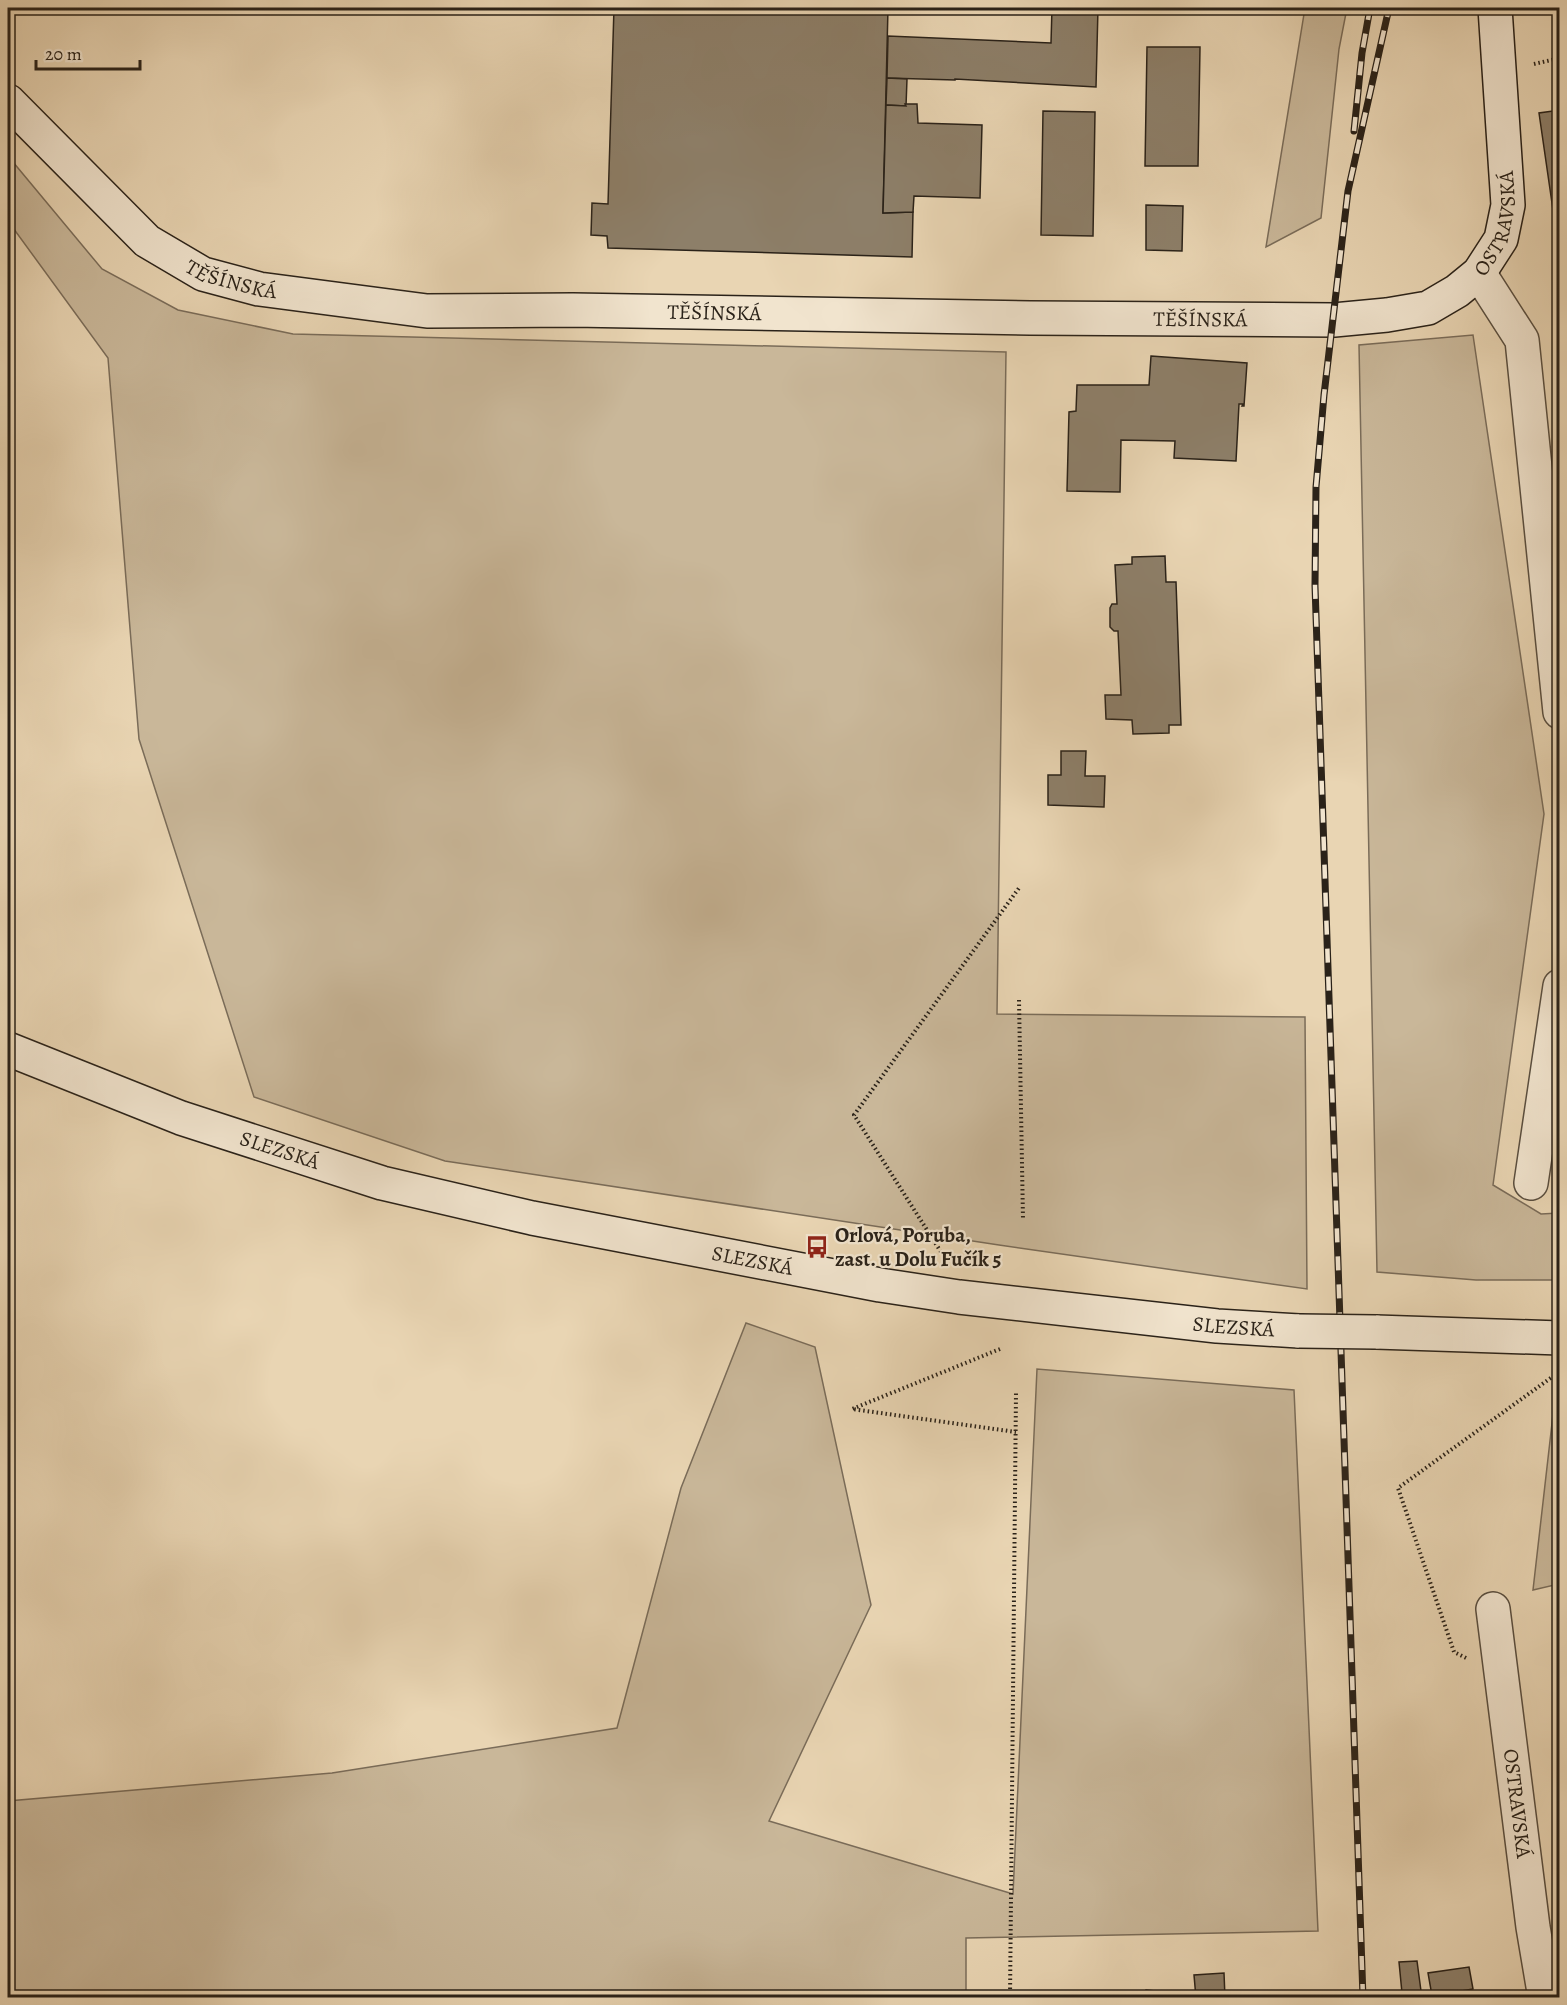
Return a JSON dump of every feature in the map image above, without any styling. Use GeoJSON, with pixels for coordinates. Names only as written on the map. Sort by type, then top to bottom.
{"type":"FeatureCollection","features":[{"type":"Feature","properties":{"kind":"street","name":"OSTRAVSKÁ"},"geometry":{"type":"LineString","coordinates":[[1495,8],[1508,205],[1501,239],[1479,273],[1522,340],[1560,712]]}},
{"type":"Feature","properties":{"kind":"street","name":"TĚŠÍNSKÁ"},"geometry":{"type":"LineString","coordinates":[[8,101],[147,241],[203,273],[259,289],[427,311],[573,310],[807,315],[1334,320],[1428,308],[1457,291],[1479,273]]}},
{"type":"Feature","properties":{"kind":"street"},"geometry":{"type":"LineString","coordinates":[[1531,1184],[1560,986]]}},
{"type":"Feature","properties":{"kind":"street","name":"SLEZSKÁ"},"geometry":{"type":"LineString","coordinates":[[8,1049],[181,1118],[382,1183],[532,1218],[857,1281],[959,1297],[1217,1326],[1560,1338]]}},
{"type":"Feature","properties":{"kind":"street","name":"OSTRAVSKÁ"},"geometry":{"type":"LineString","coordinates":[[1493,1609],[1533,1927],[1545,1998]]}},
{"type":"Feature","properties":{"kind":"path"},"geometry":{"type":"LineString","coordinates":[[941,1252],[854,1115],[1018,888]]}},
{"type":"Feature","properties":{"kind":"path"},"geometry":{"type":"LineString","coordinates":[[1018,1000],[1023,1219]]}},
{"type":"Feature","properties":{"kind":"path"},"geometry":{"type":"LineString","coordinates":[[1000,1349],[852,1409],[1016,1432]]}},
{"type":"Feature","properties":{"kind":"path"},"geometry":{"type":"LineString","coordinates":[[1501,1676],[1454,1653],[1398,1488],[1560,1372]]}},
{"type":"Feature","properties":{"kind":"path"},"geometry":{"type":"LineString","coordinates":[[1010,1998],[1016,1392]]}},
{"type":"Feature","properties":{"kind":"shaded area"},"geometry":{"type":"Polygon","coordinates":[[[1305,8],[1347,8],[1339,49],[1321,218],[1266,247],[1305,8]]]}},
{"type":"Feature","properties":{"kind":"shaded area"},"geometry":{"type":"Polygon","coordinates":[[[8,156],[102,269],[178,310],[293,334],[1006,352],[997,1014],[1305,1017],[1307,1289],[445,1161],[254,1097],[139,739],[108,358],[8,221],[8,156]]]}},
{"type":"Feature","properties":{"kind":"shaded area"},"geometry":{"type":"Polygon","coordinates":[[[1473,335],[1544,814],[1493,1185],[1541,1214],[1559,1213],[1559,1280],[1476,1280],[1377,1272],[1359,345],[1473,335]]]}},
{"type":"Feature","properties":{"kind":"shaded area"},"geometry":{"type":"Polygon","coordinates":[[[746,1323],[815,1347],[871,1605],[769,1821],[1013,1894],[1037,1369],[1294,1390],[1318,1931],[966,1938],[966,1997],[8,1997],[8,1801],[332,1773],[617,1728],[681,1488],[746,1323]]]}},
{"type":"Feature","properties":{"kind":"shaded area"},"geometry":{"type":"Polygon","coordinates":[[[1555,1397],[1560,1397],[1559,1584],[1533,1590],[1555,1397]]]}},
{"type":"Feature","properties":{"kind":"building"},"geometry":{"type":"Polygon","coordinates":[[[614,8],[888,8],[883,213],[913,212],[912,257],[608,248],[607,236],[591,235],[592,203],[608,204],[614,8]]]}},
{"type":"Feature","properties":{"kind":"building"},"geometry":{"type":"Polygon","coordinates":[[[1052,8],[1098,8],[1096,87],[955,79],[887,78],[888,36],[1051,43],[1052,8]]]}},
{"type":"Feature","properties":{"kind":"building"},"geometry":{"type":"Polygon","coordinates":[[[1147,47],[1200,47],[1198,166],[1145,166],[1147,47]]]}},
{"type":"Feature","properties":{"kind":"building"},"geometry":{"type":"Polygon","coordinates":[[[887,78],[907,79],[906,106],[886,105],[887,78]]]}},
{"type":"Feature","properties":{"kind":"building"},"geometry":{"type":"Polygon","coordinates":[[[905,104],[917,104],[918,123],[982,125],[980,198],[914,196],[913,212],[883,213],[886,105],[906,106],[905,104]]]}},
{"type":"Feature","properties":{"kind":"building"},"geometry":{"type":"Polygon","coordinates":[[[1560,110],[1560,216],[1554,217],[1539,113],[1560,110]]]}},
{"type":"Feature","properties":{"kind":"building"},"geometry":{"type":"Polygon","coordinates":[[[1043,111],[1095,112],[1093,236],[1041,235],[1043,111]]]}},
{"type":"Feature","properties":{"kind":"building"},"geometry":{"type":"Polygon","coordinates":[[[1146,205],[1183,206],[1182,251],[1146,250],[1146,205]]]}},
{"type":"Feature","properties":{"kind":"building"},"geometry":{"type":"Polygon","coordinates":[[[1151,356],[1247,363],[1244,406],[1239,404],[1236,461],[1174,458],[1175,441],[1121,440],[1120,492],[1067,491],[1069,412],[1076,411],[1077,385],[1149,385],[1151,356]]]}},
{"type":"Feature","properties":{"kind":"building"},"geometry":{"type":"Polygon","coordinates":[[[1165,556],[1166,582],[1176,582],[1181,725],[1169,725],[1169,733],[1133,734],[1132,720],[1106,719],[1105,695],[1121,695],[1118,631],[1110,627],[1110,608],[1112,604],[1117,604],[1115,565],[1132,564],[1132,557],[1165,556]]]}},
{"type":"Feature","properties":{"kind":"building"},"geometry":{"type":"Polygon","coordinates":[[[1061,751],[1086,751],[1085,776],[1105,776],[1104,807],[1048,805],[1048,775],[1061,775],[1061,751]]]}},
{"type":"Feature","properties":{"kind":"building"},"geometry":{"type":"Polygon","coordinates":[[[1417,1961],[1421,1991],[1402,1993],[1399,1962],[1417,1961]]]}},
{"type":"Feature","properties":{"kind":"building"},"geometry":{"type":"Polygon","coordinates":[[[1469,1967],[1473,1989],[1432,1996],[1428,1973],[1469,1967]]]}},
{"type":"Feature","properties":{"kind":"building"},"geometry":{"type":"Polygon","coordinates":[[[1224,1973],[1225,1998],[1196,1998],[1194,1975],[1224,1973]]]}},
{"type":"Feature","properties":{"kind":"building"},"geometry":{"type":"Polygon","coordinates":[[[1146,1990],[1183,1994],[1182,1998],[1145,1998],[1146,1990]]]}},
{"type":"Feature","properties":{"kind":"railway"},"geometry":{"type":"LineString","coordinates":[[1354,131],[1362,53],[1370,8]]}},
{"type":"Feature","properties":{"kind":"railway"},"geometry":{"type":"LineString","coordinates":[[1363,1998],[1315,586],[1316,487],[1324,395],[1348,191],[1389,8]]}},
{"type":"Feature","properties":{"kind":"place","name":"Orlová, Poruba, zast. u Dolu Fučík 5"},"geometry":{"type":"Point","coordinates":[817,1247]}}]}
